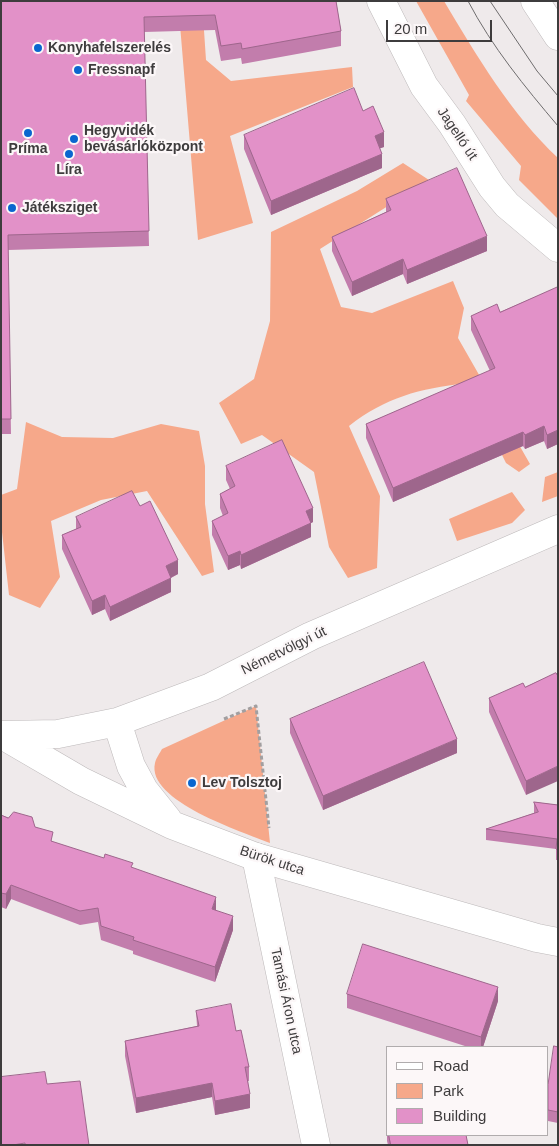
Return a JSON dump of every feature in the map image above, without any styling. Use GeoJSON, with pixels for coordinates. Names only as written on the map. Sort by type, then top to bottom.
{"type":"FeatureCollection","features":[{"type":"Feature","properties":{"kind":"street","name":"Jagelló út"},"geometry":{"type":"LineString","coordinates":[[381,1],[424,86],[452,124],[492,187],[507,205],[558,248]]}},
{"type":"Feature","properties":{"kind":"street"},"geometry":{"type":"LineString","coordinates":[[535,1],[558,36]]}},
{"type":"Feature","properties":{"kind":"street","name":"Németvölgyi út"},"geometry":{"type":"LineString","coordinates":[[2,736],[58,734],[117,722],[210,687],[311,636],[558,529]]}},
{"type":"Feature","properties":{"kind":"street"},"geometry":{"type":"LineString","coordinates":[[117,722],[131,766],[144,790],[172,825]]}},
{"type":"Feature","properties":{"kind":"street","name":"Bürök utca"},"geometry":{"type":"LineString","coordinates":[[2,736],[81,781],[172,825],[256,857],[537,938],[558,942]]}},
{"type":"Feature","properties":{"kind":"street","name":"Tamási Áron utca"},"geometry":{"type":"LineString","coordinates":[[256,857],[316,1145]]}},
{"type":"Feature","properties":{"kind":"path"},"geometry":{"type":"LineString","coordinates":[[224,719],[256,706],[269,833]]}},
{"type":"Feature","properties":{"kind":"green space"},"geometry":{"type":"Polygon","coordinates":[[[178,1],[202,1],[206,60],[231,81],[352,67],[353,87],[230,136],[253,223],[198,240],[178,1]]]}},
{"type":"Feature","properties":{"kind":"green space"},"geometry":{"type":"Polygon","coordinates":[[[416,1],[444,1],[510,104],[558,158],[558,219],[519,180],[521,166],[466,101],[469,95],[416,1]]]}},
{"type":"Feature","properties":{"kind":"green space"},"geometry":{"type":"Polygon","coordinates":[[[403,163],[429,180],[320,249],[341,307],[372,313],[453,281],[464,308],[458,338],[530,464],[519,472],[506,463],[466,383],[433,388],[404,396],[390,401],[363,416],[349,426],[380,496],[377,568],[348,578],[329,547],[314,472],[262,435],[241,444],[219,403],[254,379],[270,321],[271,232],[357,191],[403,163]]]}},
{"type":"Feature","properties":{"kind":"green space"},"geometry":{"type":"Polygon","coordinates":[[[26,422],[62,437],[113,438],[161,424],[199,431],[205,466],[205,504],[214,572],[202,576],[147,491],[101,500],[51,521],[60,577],[40,608],[9,595],[1,523],[1,495],[17,489],[26,422]]]}},
{"type":"Feature","properties":{"kind":"green space"},"geometry":{"type":"Polygon","coordinates":[[[558,472],[558,496],[542,502],[545,477],[558,472]]]}},
{"type":"Feature","properties":{"kind":"green space"},"geometry":{"type":"Polygon","coordinates":[[[512,492],[525,510],[512,523],[457,541],[449,519],[512,492]]]}},
{"type":"Feature","properties":{"kind":"green space"},"geometry":{"type":"Polygon","coordinates":[[[256,706],[270,843],[219,823],[180,802],[165,790],[156,777],[155,763],[162,749],[256,706]]]}},
{"type":"Feature","properties":{"kind":"building","name":"Hegyvidék bevásárlóközpont"},"geometry":{"type":"Polygon","coordinates":[[[1,1],[336,1],[341,31],[242,49],[241,43],[221,46],[215,15],[144,17],[149,231],[8,235],[11,419],[1,419],[1,1]]]}},
{"type":"Feature","properties":{"kind":"building"},"geometry":{"type":"Polygon","coordinates":[[[354,88],[363,111],[373,106],[384,132],[375,136],[382,154],[271,201],[244,135],[354,88]]]}},
{"type":"Feature","properties":{"kind":"building"},"geometry":{"type":"Polygon","coordinates":[[[457,168],[487,236],[407,270],[403,259],[352,282],[332,237],[391,210],[386,199],[457,168]]]}},
{"type":"Feature","properties":{"kind":"building"},"geometry":{"type":"Polygon","coordinates":[[[558,287],[558,430],[547,435],[544,426],[525,435],[523,432],[393,488],[366,424],[495,368],[471,316],[497,304],[500,312],[558,287]]]}},
{"type":"Feature","properties":{"kind":"building"},"geometry":{"type":"Polygon","coordinates":[[[282,440],[313,508],[306,511],[311,523],[241,555],[240,551],[228,556],[212,521],[228,513],[220,494],[235,486],[226,466],[282,440]]]}},
{"type":"Feature","properties":{"kind":"building"},"geometry":{"type":"Polygon","coordinates":[[[132,491],[140,506],[150,501],[178,560],[166,566],[171,578],[110,607],[105,595],[92,601],[62,535],[81,527],[76,517],[132,491]]]}},
{"type":"Feature","properties":{"kind":"building"},"geometry":{"type":"Polygon","coordinates":[[[424,662],[457,739],[323,796],[290,719],[424,662]]]}},
{"type":"Feature","properties":{"kind":"building"},"geometry":{"type":"Polygon","coordinates":[[[556,673],[558,676],[558,766],[526,781],[489,698],[523,683],[525,687],[556,673]]]}},
{"type":"Feature","properties":{"kind":"building"},"geometry":{"type":"Polygon","coordinates":[[[534,802],[558,805],[558,850],[556,849],[557,839],[486,829],[538,812],[534,802]]]}},
{"type":"Feature","properties":{"kind":"building"},"geometry":{"type":"Polygon","coordinates":[[[14,812],[32,817],[35,827],[53,832],[51,841],[104,858],[105,854],[133,863],[131,867],[216,897],[212,909],[233,916],[215,967],[133,940],[134,937],[101,926],[98,908],[80,911],[11,885],[6,894],[1,893],[1,815],[8,818],[14,812]]]}},
{"type":"Feature","properties":{"kind":"building"},"geometry":{"type":"Polygon","coordinates":[[[363,944],[498,987],[481,1037],[347,994],[363,944]]]}},
{"type":"Feature","properties":{"kind":"building"},"geometry":{"type":"Polygon","coordinates":[[[231,1004],[236,1031],[241,1030],[249,1067],[245,1067],[250,1094],[215,1101],[212,1083],[136,1098],[125,1041],[199,1026],[196,1011],[231,1004]]]}},
{"type":"Feature","properties":{"kind":"building"},"geometry":{"type":"Polygon","coordinates":[[[554,1046],[558,1047],[558,1112],[549,1110],[549,1078],[554,1046]]]}},
{"type":"Feature","properties":{"kind":"building"},"geometry":{"type":"Polygon","coordinates":[[[45,1072],[47,1084],[80,1081],[89,1145],[25,1145],[25,1143],[1,1145],[1,1077],[45,1072]]]}},
{"type":"Feature","properties":{"kind":"building"},"geometry":{"type":"Polygon","coordinates":[[[389,1136],[466,1136],[468,1145],[391,1145],[389,1136]]]}},
{"type":"Feature","properties":{"kind":"tram line"},"geometry":{"type":"LineString","coordinates":[[468,1],[498,50],[558,126]]}},
{"type":"Feature","properties":{"kind":"tram line"},"geometry":{"type":"LineString","coordinates":[[490,1],[537,71],[558,96]]}},
{"type":"Feature","properties":{"kind":"place","name":"Konyhafelszerelés"},"geometry":{"type":"Point","coordinates":[38,48]}},
{"type":"Feature","properties":{"kind":"place","name":"Fressnapf"},"geometry":{"type":"Point","coordinates":[78,70]}},
{"type":"Feature","properties":{"kind":"place","name":"Príma"},"geometry":{"type":"Point","coordinates":[28,133]}},
{"type":"Feature","properties":{"kind":"place","name":"Hegyvidék bevásárlóközpont"},"geometry":{"type":"Point","coordinates":[74,139]}},
{"type":"Feature","properties":{"kind":"place","name":"Líra"},"geometry":{"type":"Point","coordinates":[69,154]}},
{"type":"Feature","properties":{"kind":"place","name":"Játéksziget"},"geometry":{"type":"Point","coordinates":[12,208]}},
{"type":"Feature","properties":{"kind":"place","name":"Lev Tolsztoj"},"geometry":{"type":"Point","coordinates":[192,783]}}]}
